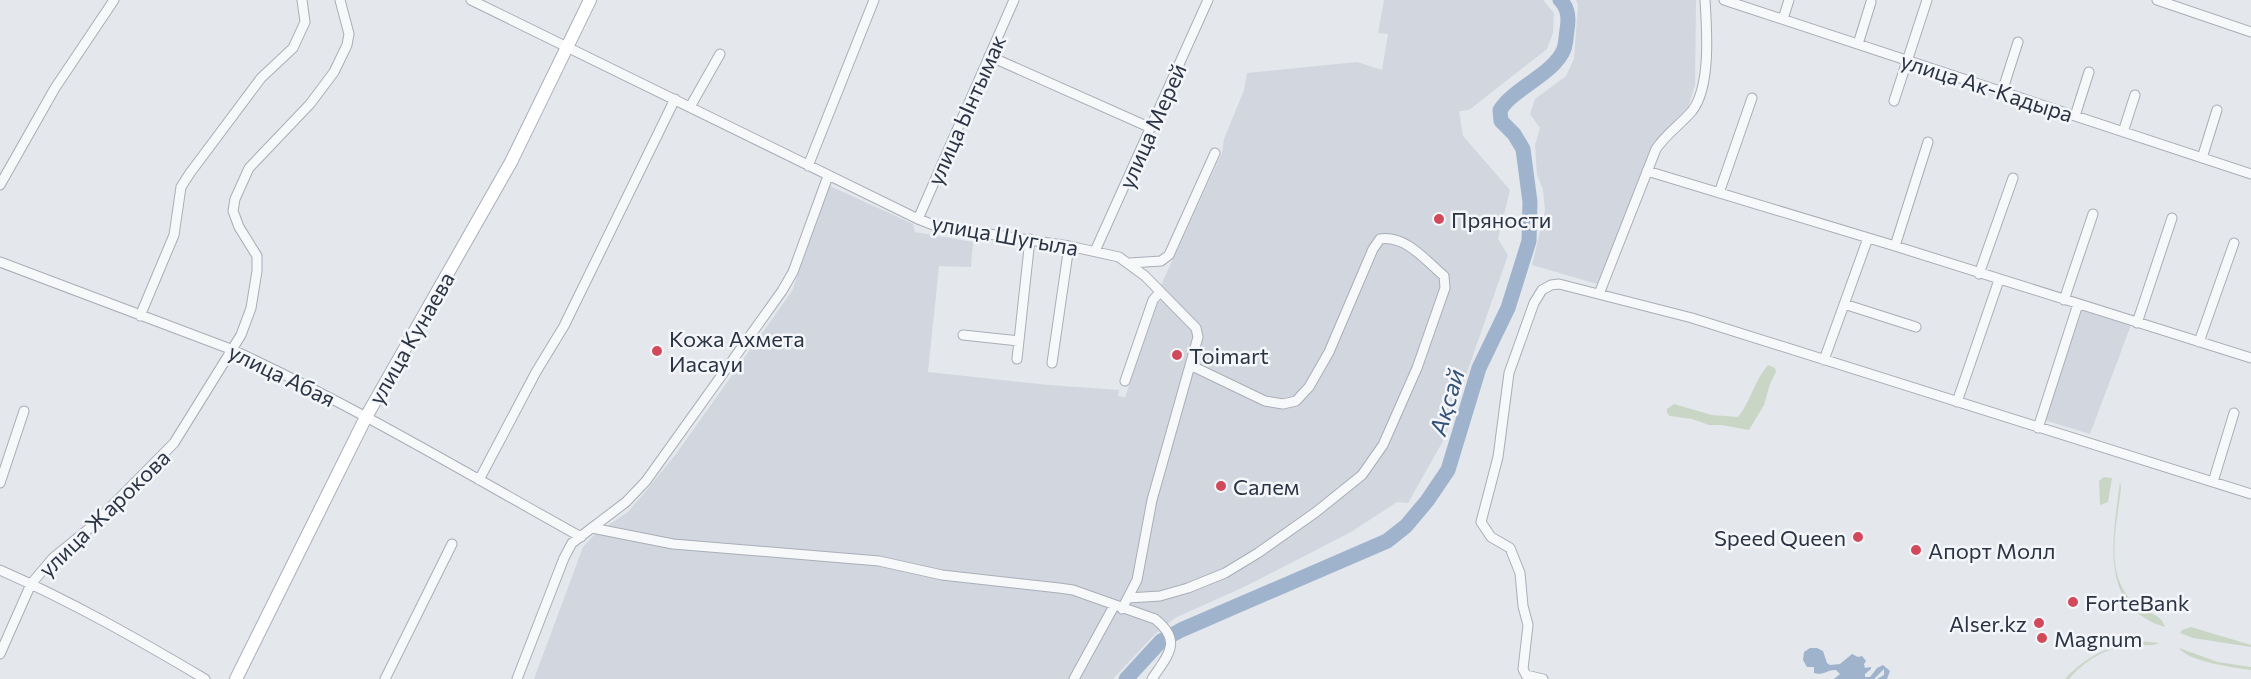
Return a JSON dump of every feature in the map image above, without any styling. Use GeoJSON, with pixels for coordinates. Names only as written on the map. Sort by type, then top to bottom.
{"type":"FeatureCollection","features":[{"type":"Feature","properties":{"kind":"main road","name":"улица Кунаева"},"geometry":{"type":"LineString","coordinates":[[236,679],[366,417],[511,162],[590,0]]}},
{"type":"Feature","properties":{"kind":"street"},"geometry":{"type":"LineString","coordinates":[[0,185],[55,88],[114,0]]}},
{"type":"Feature","properties":{"kind":"street"},"geometry":{"type":"LineString","coordinates":[[140,316],[174,235],[182,187],[261,78],[293,48],[305,22],[302,0]]}},
{"type":"Feature","properties":{"kind":"street","name":"улица Жарокова"},"geometry":{"type":"LineString","coordinates":[[0,654],[31,584],[53,558],[91,527],[174,443],[233,350],[251,308],[257,271],[257,256],[239,227],[233,211],[235,199],[249,168],[310,104],[334,72],[347,45],[349,34],[340,0]]}},
{"type":"Feature","properties":{"kind":"street"},"geometry":{"type":"LineString","coordinates":[[808,165],[874,0]]}},
{"type":"Feature","properties":{"kind":"street","name":"улица Ынтымак"},"geometry":{"type":"LineString","coordinates":[[918,219],[1014,0]]}},
{"type":"Feature","properties":{"kind":"street","name":"улица Мерей"},"geometry":{"type":"LineString","coordinates":[[1095,251],[1208,0]]}},
{"type":"Feature","properties":{"kind":"street"},"geometry":{"type":"LineString","coordinates":[[1599,294],[1647,171],[1663,138],[1691,112],[1702,89],[1705,58],[1705,0]]}},
{"type":"Feature","properties":{"kind":"street","name":"улица Ак-Кадыра"},"geometry":{"type":"LineString","coordinates":[[1724,0],[2251,174]]}},
{"type":"Feature","properties":{"kind":"street"},"geometry":{"type":"LineString","coordinates":[[1783,19],[1789,0]]}},
{"type":"Feature","properties":{"kind":"street"},"geometry":{"type":"LineString","coordinates":[[1894,102],[1927,0]]}},
{"type":"Feature","properties":{"kind":"street"},"geometry":{"type":"LineString","coordinates":[[2157,0],[2251,32]]}},
{"type":"Feature","properties":{"kind":"street","name":"улица Шугыла"},"geometry":{"type":"LineString","coordinates":[[476,1],[918,219],[936,226],[1030,239],[1119,257],[1130,264],[1196,328],[1198,337],[1152,500],[1137,580],[1128,598],[1118,607],[1074,679]]}},
{"type":"Feature","properties":{"kind":"street"},"geometry":{"type":"LineString","coordinates":[[1858,44],[1871,2]]}},
{"type":"Feature","properties":{"kind":"street"},"geometry":{"type":"LineString","coordinates":[[2002,92],[2018,42]]}},
{"type":"Feature","properties":{"kind":"street"},"geometry":{"type":"LineString","coordinates":[[690,106],[720,54]]}},
{"type":"Feature","properties":{"kind":"street"},"geometry":{"type":"LineString","coordinates":[[989,56],[1151,128]]}},
{"type":"Feature","properties":{"kind":"street"},"geometry":{"type":"LineString","coordinates":[[2075,116],[2089,72]]}},
{"type":"Feature","properties":{"kind":"street"},"geometry":{"type":"LineString","coordinates":[[2123,132],[2135,95]]}},
{"type":"Feature","properties":{"kind":"street"},"geometry":{"type":"LineString","coordinates":[[1719,193],[1752,98]]}},
{"type":"Feature","properties":{"kind":"street"},"geometry":{"type":"LineString","coordinates":[[479,480],[564,326],[675,99]]}},
{"type":"Feature","properties":{"kind":"street"},"geometry":{"type":"LineString","coordinates":[[2202,158],[2217,110]]}},
{"type":"Feature","properties":{"kind":"street"},"geometry":{"type":"LineString","coordinates":[[1895,246],[1928,142]]}},
{"type":"Feature","properties":{"kind":"street"},"geometry":{"type":"LineString","coordinates":[[1130,264],[1161,261],[1169,255],[1215,153]]}},
{"type":"Feature","properties":{"kind":"street"},"geometry":{"type":"LineString","coordinates":[[1647,171],[2251,358]]}},
{"type":"Feature","properties":{"kind":"street"},"geometry":{"type":"LineString","coordinates":[[517,679],[564,558],[573,543],[626,502],[646,481],[782,291],[793,272],[828,176]]}},
{"type":"Feature","properties":{"kind":"street"},"geometry":{"type":"LineString","coordinates":[[1980,274],[2013,178]]}},
{"type":"Feature","properties":{"kind":"street"},"geometry":{"type":"LineString","coordinates":[[2064,300],[2093,214]]}},
{"type":"Feature","properties":{"kind":"street"},"geometry":{"type":"LineString","coordinates":[[2137,323],[2172,218]]}},
{"type":"Feature","properties":{"kind":"street"},"geometry":{"type":"LineString","coordinates":[[1128,598],[1160,596],[1225,573],[1316,513],[1362,475],[1383,445],[1417,368],[1445,288],[1444,276],[1402,241],[1389,238],[1380,239],[1373,249],[1329,352],[1309,387],[1296,401],[1282,404],[1265,400],[1190,365]]}},
{"type":"Feature","properties":{"kind":"street"},"geometry":{"type":"LineString","coordinates":[[1824,360],[1868,238]]}},
{"type":"Feature","properties":{"kind":"street"},"geometry":{"type":"LineString","coordinates":[[1017,359],[1030,239]]}},
{"type":"Feature","properties":{"kind":"street"},"geometry":{"type":"LineString","coordinates":[[2199,342],[2234,243]]}},
{"type":"Feature","properties":{"kind":"street"},"geometry":{"type":"LineString","coordinates":[[1052,363],[1069,246]]}},
{"type":"Feature","properties":{"kind":"street","name":"улица Абая"},"geometry":{"type":"LineString","coordinates":[[0,262],[233,350],[366,417],[581,537]]}},
{"type":"Feature","properties":{"kind":"street"},"geometry":{"type":"LineString","coordinates":[[1957,402],[1999,280]]}},
{"type":"Feature","properties":{"kind":"street"},"geometry":{"type":"LineString","coordinates":[[1544,679],[1526,675],[1523,669],[1528,625],[1523,606],[1520,573],[1510,548],[1491,537],[1481,522],[1498,457],[1509,373],[1534,303],[1542,290],[1551,285],[1559,284],[1692,318],[2251,494]]}},
{"type":"Feature","properties":{"kind":"street"},"geometry":{"type":"LineString","coordinates":[[1125,381],[1153,300],[1160,292]]}},
{"type":"Feature","properties":{"kind":"street"},"geometry":{"type":"LineString","coordinates":[[1844,304],[1916,327]]}},
{"type":"Feature","properties":{"kind":"street"},"geometry":{"type":"LineString","coordinates":[[2038,428],[2078,304]]}},
{"type":"Feature","properties":{"kind":"street"},"geometry":{"type":"LineString","coordinates":[[963,335],[1019,341]]}},
{"type":"Feature","properties":{"kind":"street"},"geometry":{"type":"LineString","coordinates":[[0,483],[24,411]]}},
{"type":"Feature","properties":{"kind":"street"},"geometry":{"type":"LineString","coordinates":[[2213,482],[2234,413]]}},
{"type":"Feature","properties":{"kind":"street"},"geometry":{"type":"LineString","coordinates":[[592,528],[673,544],[879,561],[942,575],[1073,590],[1155,619],[1163,626],[1170,635],[1172,646],[1152,679]]}},
{"type":"Feature","properties":{"kind":"street"},"geometry":{"type":"LineString","coordinates":[[385,679],[452,544]]}},
{"type":"Feature","properties":{"kind":"street"},"geometry":{"type":"LineString","coordinates":[[0,570],[148,645],[205,679]]}},
{"type":"Feature","properties":{"kind":"shaded area"},"geometry":{"type":"Polygon","coordinates":[[[1384,0],[1543,0],[1554,13],[1553,33],[1547,49],[1469,110],[1459,111],[1463,136],[1510,190],[1498,239],[1508,255],[1443,441],[1408,503],[1397,502],[1351,532],[1246,586],[1175,618],[1154,635],[1113,679],[534,679],[583,547],[595,534],[628,512],[645,492],[676,454],[792,291],[830,186],[913,224],[915,232],[973,242],[971,267],[939,266],[928,372],[1119,390],[1118,396],[1125,397],[1158,303],[1169,293],[1161,285],[1222,153],[1224,139],[1244,90],[1247,73],[1357,62],[1382,70],[1388,34],[1378,33],[1384,0]]]}},
{"type":"Feature","properties":{"kind":"shaded area"},"geometry":{"type":"Polygon","coordinates":[[[1576,0],[1696,0],[1695,85],[1688,107],[1654,142],[1597,284],[1532,265],[1545,211],[1543,189],[1537,175],[1535,145],[1540,128],[1530,114],[1535,99],[1566,76],[1574,59],[1578,5],[1576,0]]]}},
{"type":"Feature","properties":{"kind":"shaded area"},"geometry":{"type":"Polygon","coordinates":[[[2082,310],[2131,325],[2090,434],[2044,420],[2082,310]]]}},
{"type":"Feature","properties":{"kind":"green space"},"geometry":{"type":"Polygon","coordinates":[[[1768,365],[1775,368],[1776,372],[1764,405],[1749,430],[1709,425],[1692,419],[1670,416],[1667,413],[1667,409],[1674,404],[1712,415],[1738,417],[1768,365]]]}},
{"type":"Feature","properties":{"kind":"green space"},"geometry":{"type":"Polygon","coordinates":[[[2104,477],[2112,478],[2108,502],[2100,505],[2099,481],[2104,477]]]}},
{"type":"Feature","properties":{"kind":"green space"},"geometry":{"type":"Polygon","coordinates":[[[2120,481],[2114,550],[2119,581],[2126,594],[2137,606],[2157,616],[2165,627],[2143,617],[2128,603],[2119,586],[2114,566],[2113,545],[2120,481]]]}},
{"type":"Feature","properties":{"kind":"green space"},"geometry":{"type":"Polygon","coordinates":[[[2191,627],[2251,645],[2251,647],[2193,638],[2180,633],[2191,627]]]}},
{"type":"Feature","properties":{"kind":"green space"},"geometry":{"type":"Polygon","coordinates":[[[2137,641],[2160,643],[2122,646],[2105,652],[2082,666],[2069,679],[2065,679],[2081,664],[2098,654],[2116,646],[2137,641]]]}},
{"type":"Feature","properties":{"kind":"green space"},"geometry":{"type":"Polygon","coordinates":[[[2179,648],[2218,662],[2251,667],[2251,670],[2223,666],[2191,657],[2179,648]]]}},
{"type":"Feature","properties":{"kind":"water"},"geometry":{"type":"Polygon","coordinates":[[[1810,648],[1823,651],[1830,665],[1840,664],[1852,654],[1862,656],[1866,661],[1865,668],[1871,667],[1865,677],[1870,677],[1877,668],[1883,665],[1890,671],[1887,679],[1877,679],[1884,675],[1884,669],[1874,679],[1834,679],[1840,674],[1836,670],[1817,674],[1814,673],[1814,667],[1807,667],[1803,660],[1804,652],[1810,648]]]}},
{"type":"Feature","properties":{"kind":"waterway","name":"Ақсай"},"geometry":{"type":"LineString","coordinates":[[1126,679],[1161,641],[1181,630],[1387,541],[1406,526],[1427,501],[1448,470],[1479,368],[1508,308],[1529,241],[1530,202],[1523,149],[1514,134],[1501,121],[1500,110],[1515,94],[1552,66],[1564,49],[1568,18],[1567,10],[1560,0]]}},
{"type":"Feature","properties":{"kind":"place","name":"Пряности"},"geometry":{"type":"Point","coordinates":[1439,219]}},
{"type":"Feature","properties":{"kind":"place","name":"Кожа Ахмета Иасауи"},"geometry":{"type":"Point","coordinates":[657,351]}},
{"type":"Feature","properties":{"kind":"place","name":"Toimart"},"geometry":{"type":"Point","coordinates":[1177,355]}},
{"type":"Feature","properties":{"kind":"place","name":"Салем"},"geometry":{"type":"Point","coordinates":[1221,486]}},
{"type":"Feature","properties":{"kind":"place","name":"Speed Queen"},"geometry":{"type":"Point","coordinates":[1858,537]}},
{"type":"Feature","properties":{"kind":"place","name":"Апорт Молл"},"geometry":{"type":"Point","coordinates":[1916,550]}},
{"type":"Feature","properties":{"kind":"place","name":"ForteBank"},"geometry":{"type":"Point","coordinates":[2073,602]}},
{"type":"Feature","properties":{"kind":"place","name":"Alser.kz"},"geometry":{"type":"Point","coordinates":[2039,623]}},
{"type":"Feature","properties":{"kind":"place","name":"Magnum"},"geometry":{"type":"Point","coordinates":[2042,638]}}]}
